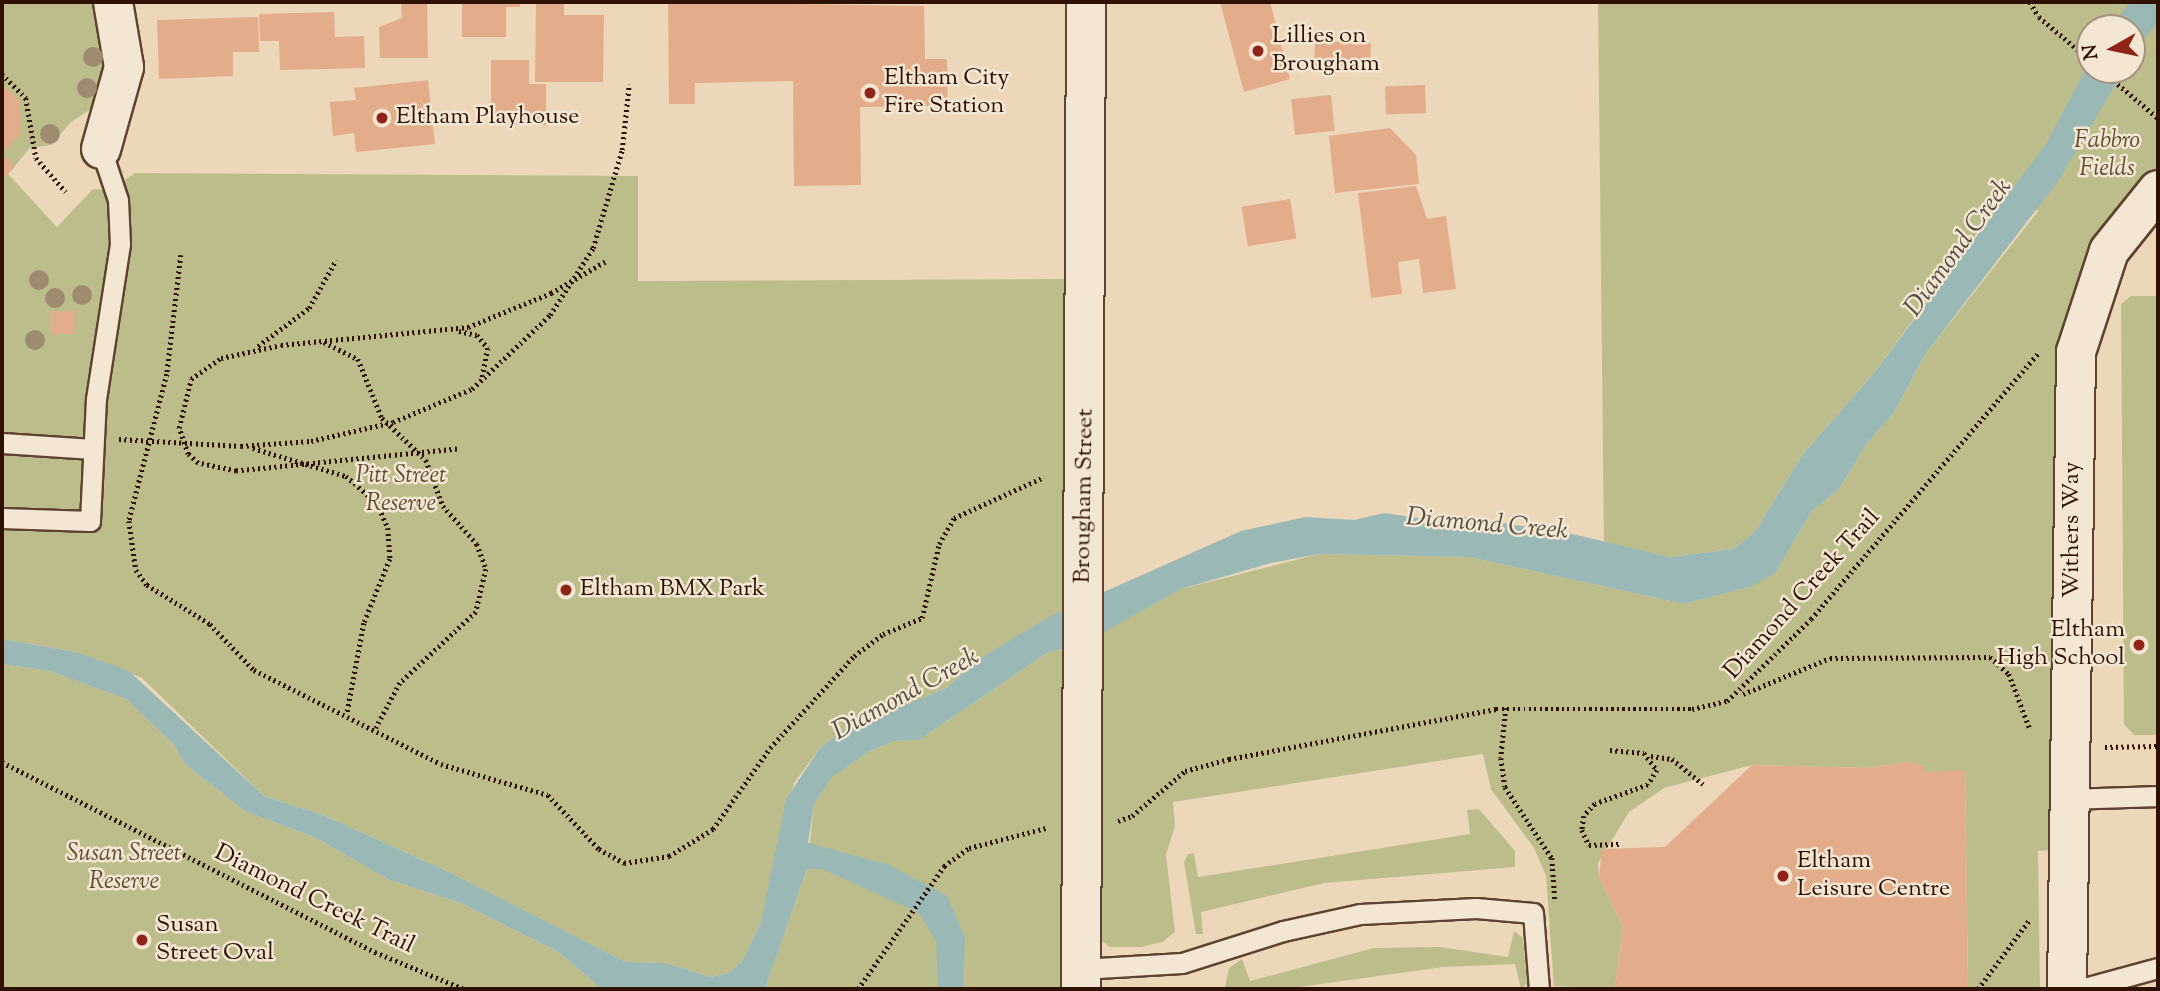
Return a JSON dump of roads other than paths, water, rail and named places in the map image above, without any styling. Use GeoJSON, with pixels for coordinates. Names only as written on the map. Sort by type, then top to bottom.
{"type":"FeatureCollection","features":[{"type":"Feature","properties":{"kind":"street"},"geometry":{"type":"LineString","coordinates":[[101,149],[124,68],[113,2]]}},
{"type":"Feature","properties":{"kind":"street","name":"Brougham Street"},"geometry":{"type":"LineString","coordinates":[[1081,979],[1084,684],[1082,524],[1088,461],[1086,2]]}},
{"type":"Feature","properties":{"kind":"street","name":"Withers Way"},"geometry":{"type":"LineString","coordinates":[[2067,989],[2074,371],[2084,318],[2109,251],[2158,190]]}},
{"type":"Feature","properties":{"kind":"street","name":"Withers Way"},"geometry":{"type":"LineString","coordinates":[[2098,285],[2158,221]]}},
{"type":"Feature","properties":{"kind":"lane"},"geometry":{"type":"LineString","coordinates":[[2,518],[90,521],[93,443],[120,244],[118,200],[101,149]]}},
{"type":"Feature","properties":{"kind":"lane"},"geometry":{"type":"LineString","coordinates":[[2,443],[93,443]]}},
{"type":"Feature","properties":{"kind":"lane"},"geometry":{"type":"LineString","coordinates":[[2068,799],[2158,796]]}},
{"type":"Feature","properties":{"kind":"lane"},"geometry":{"type":"LineString","coordinates":[[1081,979],[1200,958],[1283,931],[1360,914],[1500,910],[1533,913],[1539,989]]}},
{"type":"Feature","properties":{"kind":"lane"},"geometry":{"type":"LineString","coordinates":[[2081,989],[2158,968]]}},
{"type":"Feature","properties":{"kind":"water"},"geometry":{"type":"Polygon","coordinates":[[[2130,2],[2158,2],[2158,21],[2146,37],[2146,14],[2121,14],[2130,2]]]}},
{"type":"Feature","properties":{"kind":"water","name":"Diamond Creek"},"geometry":{"type":"Polygon","coordinates":[[[2078,84],[2116,84],[2059,180],[1924,356],[1895,411],[1866,445],[1839,489],[1812,511],[1775,573],[1750,587],[1684,604],[1469,557],[1319,554],[1271,563],[1181,589],[1084,643],[1047,653],[919,740],[894,741],[870,751],[831,778],[814,805],[808,843],[889,865],[947,896],[965,937],[963,989],[938,989],[936,941],[919,913],[822,869],[807,869],[765,989],[599,987],[560,953],[463,904],[387,879],[316,838],[245,811],[186,765],[173,744],[126,699],[49,671],[2,664],[2,639],[76,652],[129,671],[264,796],[323,815],[451,873],[626,962],[666,963],[711,977],[728,973],[741,963],[761,922],[786,799],[820,748],[845,729],[946,688],[976,661],[1050,616],[1241,531],[1305,517],[1354,520],[1384,513],[1425,519],[1453,515],[1577,535],[1669,557],[1733,549],[1754,533],[1803,454],[1874,373],[2046,144],[2078,84]]]}},
{"type":"Feature","properties":{"kind":"place","name":"Lillies on Brougham"},"geometry":{"type":"Point","coordinates":[1258,51]}},
{"type":"Feature","properties":{"kind":"place","name":"Eltham City Fire Station"},"geometry":{"type":"Point","coordinates":[870,93]}},
{"type":"Feature","properties":{"kind":"place","name":"Eltham Playhouse"},"geometry":{"type":"Point","coordinates":[382,118]}},
{"type":"Feature","properties":{"kind":"place","name":"Eltham BMX Park"},"geometry":{"type":"Point","coordinates":[566,590]}},
{"type":"Feature","properties":{"kind":"place","name":"Eltham High School"},"geometry":{"type":"Point","coordinates":[2139,645]}},
{"type":"Feature","properties":{"kind":"place","name":"Eltham Leisure Centre"},"geometry":{"type":"Point","coordinates":[1783,876]}},
{"type":"Feature","properties":{"kind":"place","name":"Susan Street Oval"},"geometry":{"type":"Point","coordinates":[142,940]}},
{"type":"Feature","properties":{"kind":"park label","name":"Fabbro Fields"},"geometry":{"type":"Point","coordinates":[2107,156]}},
{"type":"Feature","properties":{"kind":"park label","name":"Pitt Street Reserve"},"geometry":{"type":"Point","coordinates":[401,491]}},
{"type":"Feature","properties":{"kind":"park label","name":"Susan Street Reserve"},"geometry":{"type":"Point","coordinates":[124,869]}}]}
